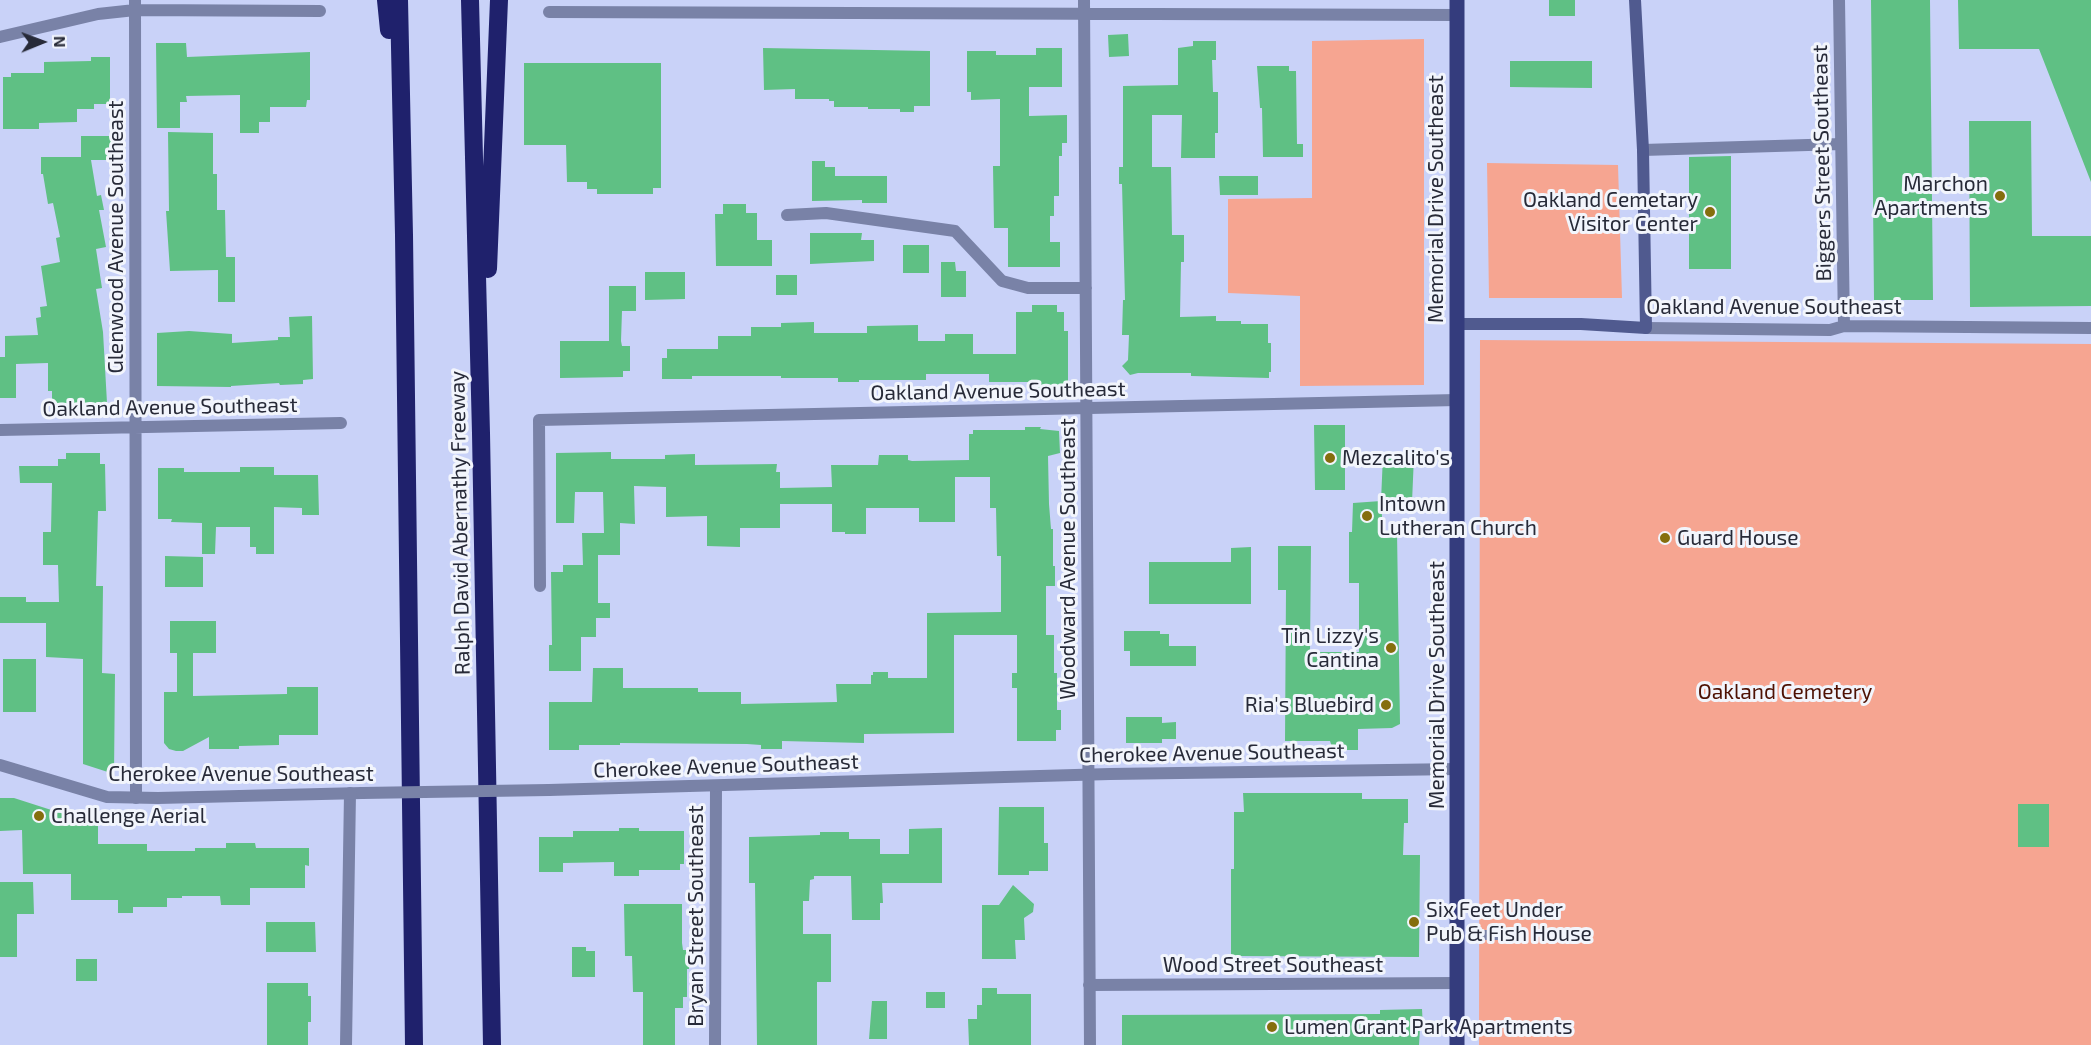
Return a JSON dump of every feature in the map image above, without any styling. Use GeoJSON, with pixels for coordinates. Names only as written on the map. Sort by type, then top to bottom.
{"type":"FeatureCollection","features":[{"type":"Feature","properties":{"kind":"highway"},"geometry":{"type":"LineString","coordinates":[[386,0],[402,142]]}},
{"type":"Feature","properties":{"kind":"highway"},"geometry":{"type":"LineString","coordinates":[[399,0],[413,1045]]}},
{"type":"Feature","properties":{"kind":"highway","name":"Ralph David Abernathy Freeway"},"geometry":{"type":"LineString","coordinates":[[470,0],[493,1045]]}},
{"type":"Feature","properties":{"kind":"highway"},"geometry":{"type":"LineString","coordinates":[[481,433],[500,0]]}},
{"type":"Feature","properties":{"kind":"main road"},"geometry":{"type":"LineString","coordinates":[[1635,0],[1643,150],[1646,328]]}},
{"type":"Feature","properties":{"kind":"main road","name":"Memorial Drive Southeast"},"geometry":{"type":"LineString","coordinates":[[1457,7],[1457,1045]]}},
{"type":"Feature","properties":{"kind":"main road","name":"Oakland Avenue Southeast"},"geometry":{"type":"LineString","coordinates":[[1457,324],[1581,324],[1646,328]]}},
{"type":"Feature","properties":{"kind":"street","name":"Woodward Avenue Southeast"},"geometry":{"type":"LineString","coordinates":[[1084,0],[1090,1045]]}},
{"type":"Feature","properties":{"kind":"street","name":"Biggers Street Southeast"},"geometry":{"type":"LineString","coordinates":[[1839,0],[1844,326]]}},
{"type":"Feature","properties":{"kind":"street"},"geometry":{"type":"LineString","coordinates":[[0,37],[135,5],[320,11]]}},
{"type":"Feature","properties":{"kind":"street","name":"Glenwood Avenue Southeast"},"geometry":{"type":"LineString","coordinates":[[135,5],[136,798]]}},
{"type":"Feature","properties":{"kind":"street"},"geometry":{"type":"LineString","coordinates":[[549,12],[756,6],[1084,13],[1457,7]]}},
{"type":"Feature","properties":{"kind":"street"},"geometry":{"type":"LineString","coordinates":[[1643,150],[1841,144]]}},
{"type":"Feature","properties":{"kind":"street"},"geometry":{"type":"LineString","coordinates":[[787,215],[826,213],[955,231],[1002,280],[1028,288],[1086,288]]}},
{"type":"Feature","properties":{"kind":"street","name":"Oakland Avenue Southeast"},"geometry":{"type":"LineString","coordinates":[[1646,328],[1830,330],[1844,326],[2091,328]]}},
{"type":"Feature","properties":{"kind":"street","name":"Oakland Avenue Southeast"},"geometry":{"type":"LineString","coordinates":[[540,586],[539,420],[1457,400]]}},
{"type":"Feature","properties":{"kind":"street","name":"Oakland Avenue Southeast"},"geometry":{"type":"LineString","coordinates":[[0,430],[341,423]]}},
{"type":"Feature","properties":{"kind":"street","name":"Cherokee Avenue Southeast"},"geometry":{"type":"LineString","coordinates":[[0,765],[107,797],[136,798],[716,786],[1088,774],[1458,770]]}},
{"type":"Feature","properties":{"kind":"street","name":"Bryan Street Southeast"},"geometry":{"type":"LineString","coordinates":[[715,1045],[716,786]]}},
{"type":"Feature","properties":{"kind":"street"},"geometry":{"type":"LineString","coordinates":[[346,1045],[356,793]]}},
{"type":"Feature","properties":{"kind":"street"},"geometry":{"type":"LineString","coordinates":[[1476,935],[1498,935]]}},
{"type":"Feature","properties":{"kind":"street","name":"Wood Street Southeast"},"geometry":{"type":"LineString","coordinates":[[1089,985],[1458,983]]}},
{"type":"Feature","properties":{"kind":"green space"},"geometry":{"type":"Polygon","coordinates":[[[1424,39],[1424,385],[1300,386],[1300,296],[1228,293],[1228,199],[1312,198],[1312,41],[1424,39]]]}},
{"type":"Feature","properties":{"kind":"green space"},"geometry":{"type":"Polygon","coordinates":[[[1487,163],[1618,165],[1622,298],[1489,298],[1487,163]]]}},
{"type":"Feature","properties":{"kind":"green space","name":"Oakland Cemetery"},"geometry":{"type":"Polygon","coordinates":[[[1480,340],[2091,344],[2091,1045],[1479,1045],[1480,340]]]}},
{"type":"Feature","properties":{"kind":"building"},"geometry":{"type":"Polygon","coordinates":[[[1549,0],[1575,0],[1575,16],[1549,16],[1549,0]]]}},
{"type":"Feature","properties":{"kind":"building"},"geometry":{"type":"Polygon","coordinates":[[[1871,0],[1930,0],[1933,300],[1874,300],[1871,0]]]}},
{"type":"Feature","properties":{"kind":"building"},"geometry":{"type":"Polygon","coordinates":[[[1958,0],[2091,0],[2091,182],[2039,49],[1959,49],[1958,0]]]}},
{"type":"Feature","properties":{"kind":"building"},"geometry":{"type":"Polygon","coordinates":[[[1128,34],[1129,56],[1109,57],[1108,35],[1128,34]]]}},
{"type":"Feature","properties":{"kind":"building"},"geometry":{"type":"Polygon","coordinates":[[[1193,41],[1216,41],[1216,60],[1212,60],[1213,92],[1218,92],[1218,133],[1215,133],[1215,158],[1181,158],[1182,115],[1152,115],[1152,167],[1171,167],[1172,235],[1184,235],[1180,317],[1216,316],[1216,321],[1268,324],[1268,343],[1271,343],[1269,378],[1191,376],[1191,373],[1130,375],[1122,366],[1128,360],[1129,335],[1122,335],[1123,300],[1125,300],[1122,184],[1119,184],[1119,167],[1123,167],[1123,86],[1178,85],[1178,48],[1193,46],[1193,41]]]}},
{"type":"Feature","properties":{"kind":"building"},"geometry":{"type":"Polygon","coordinates":[[[156,43],[186,43],[187,57],[310,52],[310,100],[307,100],[306,107],[270,107],[270,122],[259,122],[259,133],[240,133],[240,95],[186,96],[187,102],[180,102],[180,128],[157,128],[156,43]]]}},
{"type":"Feature","properties":{"kind":"building"},"geometry":{"type":"Polygon","coordinates":[[[763,48],[930,51],[930,106],[914,106],[914,112],[900,112],[900,109],[868,109],[868,107],[834,107],[834,101],[829,101],[829,99],[795,99],[795,89],[764,90],[763,48]]]}},
{"type":"Feature","properties":{"kind":"building"},"geometry":{"type":"Polygon","coordinates":[[[1036,48],[1062,48],[1062,87],[1029,87],[1029,116],[1067,115],[1067,143],[1062,143],[1062,156],[1059,156],[1059,196],[1054,196],[1054,216],[1050,216],[1050,242],[1060,242],[1060,267],[1008,267],[1008,228],[994,228],[993,166],[1000,166],[1000,99],[971,100],[971,92],[967,92],[967,51],[996,51],[996,55],[1036,55],[1036,48]]]}},
{"type":"Feature","properties":{"kind":"building"},"geometry":{"type":"Polygon","coordinates":[[[91,57],[110,57],[110,104],[94,104],[94,109],[77,109],[77,122],[39,123],[39,129],[3,129],[3,77],[11,77],[11,73],[44,73],[44,62],[91,61],[91,57]]]}},
{"type":"Feature","properties":{"kind":"building"},"geometry":{"type":"Polygon","coordinates":[[[1510,61],[1592,61],[1592,88],[1510,87],[1510,61]]]}},
{"type":"Feature","properties":{"kind":"building"},"geometry":{"type":"Polygon","coordinates":[[[524,63],[661,63],[661,188],[653,188],[653,194],[597,194],[597,189],[587,189],[587,182],[567,182],[566,145],[524,145],[524,63]]]}},
{"type":"Feature","properties":{"kind":"building"},"geometry":{"type":"Polygon","coordinates":[[[1257,66],[1289,66],[1289,71],[1296,71],[1297,144],[1303,144],[1303,157],[1263,157],[1262,108],[1260,108],[1257,66]]]}},
{"type":"Feature","properties":{"kind":"building","name":"Marchon Apartments"},"geometry":{"type":"Polygon","coordinates":[[[1969,121],[2031,121],[2032,236],[2091,236],[2091,306],[1970,307],[1969,121]]]}},
{"type":"Feature","properties":{"kind":"building"},"geometry":{"type":"Polygon","coordinates":[[[168,132],[213,133],[213,174],[217,174],[217,210],[225,210],[226,257],[235,257],[235,302],[218,302],[218,270],[170,271],[166,211],[169,211],[168,132]]]}},
{"type":"Feature","properties":{"kind":"building"},"geometry":{"type":"Polygon","coordinates":[[[81,136],[113,136],[113,160],[91,160],[97,196],[101,195],[104,210],[99,210],[106,247],[96,249],[102,288],[96,289],[103,332],[107,403],[52,403],[52,391],[48,391],[48,363],[16,364],[16,398],[0,398],[0,357],[5,357],[5,336],[38,335],[36,318],[41,317],[40,307],[47,306],[41,266],[60,262],[56,238],[60,237],[53,203],[48,204],[43,174],[41,174],[41,157],[81,157],[81,136]]]}},
{"type":"Feature","properties":{"kind":"building","name":"Oakland Cemetary Visitor Center"},"geometry":{"type":"Polygon","coordinates":[[[1731,156],[1731,269],[1689,269],[1689,157],[1731,156]]]}},
{"type":"Feature","properties":{"kind":"building"},"geometry":{"type":"Polygon","coordinates":[[[812,161],[825,161],[825,167],[835,167],[835,176],[887,176],[887,203],[862,203],[862,200],[812,201],[812,161]]]}},
{"type":"Feature","properties":{"kind":"building"},"geometry":{"type":"Polygon","coordinates":[[[1219,176],[1258,176],[1258,195],[1220,195],[1219,176]]]}},
{"type":"Feature","properties":{"kind":"building"},"geometry":{"type":"Polygon","coordinates":[[[723,204],[746,204],[746,213],[757,213],[757,240],[772,240],[772,266],[716,266],[715,214],[723,214],[723,204]]]}},
{"type":"Feature","properties":{"kind":"building"},"geometry":{"type":"Polygon","coordinates":[[[810,233],[862,233],[861,240],[874,240],[874,261],[810,264],[810,233]]]}},
{"type":"Feature","properties":{"kind":"building"},"geometry":{"type":"Polygon","coordinates":[[[903,245],[929,245],[929,273],[903,273],[903,245]]]}},
{"type":"Feature","properties":{"kind":"building"},"geometry":{"type":"Polygon","coordinates":[[[941,262],[955,262],[956,271],[966,271],[966,297],[941,297],[941,262]]]}},
{"type":"Feature","properties":{"kind":"building"},"geometry":{"type":"Polygon","coordinates":[[[645,272],[685,272],[685,299],[645,300],[645,272]]]}},
{"type":"Feature","properties":{"kind":"building"},"geometry":{"type":"Polygon","coordinates":[[[776,275],[797,275],[797,295],[776,295],[776,275]]]}},
{"type":"Feature","properties":{"kind":"building"},"geometry":{"type":"Polygon","coordinates":[[[609,286],[636,286],[636,311],[622,311],[621,341],[622,346],[630,346],[630,371],[623,371],[623,377],[560,378],[560,341],[609,341],[609,286]]]}},
{"type":"Feature","properties":{"kind":"building"},"geometry":{"type":"Polygon","coordinates":[[[1032,305],[1057,305],[1057,312],[1064,312],[1064,331],[1068,331],[1068,388],[1031,388],[1031,382],[989,382],[989,374],[926,374],[926,380],[859,380],[859,382],[838,382],[838,378],[781,378],[781,376],[692,376],[692,379],[662,379],[662,358],[667,358],[667,349],[718,349],[718,336],[751,336],[751,327],[781,327],[781,323],[814,322],[814,333],[867,333],[867,326],[918,325],[918,341],[945,341],[945,334],[973,334],[973,354],[1016,354],[1016,312],[1032,312],[1032,305]]]}},
{"type":"Feature","properties":{"kind":"building"},"geometry":{"type":"Polygon","coordinates":[[[312,316],[313,379],[303,380],[303,384],[280,385],[279,383],[231,387],[157,386],[157,333],[189,331],[232,334],[232,343],[278,340],[278,337],[290,337],[289,317],[312,316]]]}},
{"type":"Feature","properties":{"kind":"building","name":"Mezcalito's"},"geometry":{"type":"Polygon","coordinates":[[[1314,425],[1345,425],[1345,490],[1315,490],[1314,425]]]}},
{"type":"Feature","properties":{"kind":"building"},"geometry":{"type":"Polygon","coordinates":[[[1025,427],[1041,427],[1040,429],[1059,431],[1060,453],[1048,456],[1055,586],[1046,586],[1046,635],[1054,635],[1057,710],[1061,710],[1061,730],[1056,730],[1056,741],[1017,741],[1017,688],[1012,688],[1012,673],[1017,673],[1017,635],[954,635],[954,733],[864,734],[864,743],[782,741],[782,749],[761,749],[761,745],[747,744],[620,743],[620,745],[579,745],[579,750],[549,750],[549,702],[592,702],[593,668],[623,668],[623,688],[698,688],[698,692],[741,692],[741,704],[837,702],[836,684],[871,684],[873,672],[888,672],[888,678],[927,678],[927,613],[1001,612],[1001,556],[997,556],[996,508],[990,508],[990,477],[955,477],[955,522],[919,522],[919,508],[866,508],[866,534],[845,534],[845,532],[832,532],[832,504],[780,504],[780,528],[740,528],[740,547],[707,546],[707,516],[666,517],[666,487],[634,486],[635,524],[620,523],[620,555],[598,555],[598,603],[610,603],[610,618],[596,618],[596,637],[581,637],[581,671],[549,671],[549,645],[552,645],[551,572],[563,572],[563,565],[583,565],[582,533],[604,533],[603,492],[575,492],[574,523],[556,523],[556,453],[611,452],[611,459],[665,459],[665,455],[695,454],[695,465],[777,464],[776,472],[780,472],[780,488],[832,487],[831,465],[878,465],[879,455],[908,455],[908,460],[912,461],[969,460],[969,434],[973,434],[973,430],[1025,430],[1025,427]]]}},
{"type":"Feature","properties":{"kind":"building"},"geometry":{"type":"Polygon","coordinates":[[[66,453],[100,453],[100,464],[105,464],[106,511],[98,511],[96,586],[103,586],[102,673],[115,674],[114,774],[83,764],[83,659],[46,657],[46,623],[0,623],[0,597],[26,597],[26,602],[59,602],[58,565],[43,565],[43,532],[51,532],[52,483],[20,483],[19,466],[58,466],[58,459],[66,459],[66,453]]]}},
{"type":"Feature","properties":{"kind":"building"},"geometry":{"type":"Polygon","coordinates":[[[1383,455],[1414,456],[1412,502],[1381,501],[1383,455]]]}},
{"type":"Feature","properties":{"kind":"building"},"geometry":{"type":"Polygon","coordinates":[[[240,467],[274,467],[274,475],[318,475],[319,515],[302,515],[302,508],[274,507],[274,554],[256,554],[256,547],[250,547],[250,527],[216,527],[215,554],[202,554],[202,523],[171,522],[172,519],[158,519],[158,468],[184,468],[184,472],[240,472],[240,467]]]}},
{"type":"Feature","properties":{"kind":"building"},"geometry":{"type":"Polygon","coordinates":[[[1381,501],[1383,532],[1397,532],[1400,724],[1392,728],[1358,729],[1358,750],[1333,750],[1330,741],[1285,741],[1286,590],[1278,590],[1278,546],[1311,546],[1310,652],[1359,652],[1359,583],[1349,583],[1349,532],[1352,532],[1353,503],[1381,501]]]}},
{"type":"Feature","properties":{"kind":"building"},"geometry":{"type":"Polygon","coordinates":[[[1251,547],[1251,604],[1149,604],[1149,562],[1231,562],[1231,548],[1251,547]]]}},
{"type":"Feature","properties":{"kind":"building"},"geometry":{"type":"Polygon","coordinates":[[[165,556],[203,557],[203,587],[165,587],[165,556]]]}},
{"type":"Feature","properties":{"kind":"building"},"geometry":{"type":"Polygon","coordinates":[[[170,621],[216,621],[216,653],[193,653],[193,696],[287,694],[287,687],[318,687],[318,735],[279,735],[279,745],[239,746],[239,749],[209,749],[209,737],[183,751],[169,749],[164,743],[164,692],[177,692],[177,653],[170,653],[170,621]]]}},
{"type":"Feature","properties":{"kind":"building"},"geometry":{"type":"Polygon","coordinates":[[[1124,631],[1160,631],[1160,634],[1169,634],[1169,646],[1196,646],[1196,666],[1130,666],[1130,651],[1124,651],[1124,631]]]}},
{"type":"Feature","properties":{"kind":"building"},"geometry":{"type":"Polygon","coordinates":[[[3,659],[36,659],[36,712],[3,712],[3,659]]]}},
{"type":"Feature","properties":{"kind":"building"},"geometry":{"type":"Polygon","coordinates":[[[1126,717],[1162,717],[1162,723],[1176,722],[1176,739],[1162,739],[1162,743],[1126,743],[1126,717]]]}},
{"type":"Feature","properties":{"kind":"building"},"geometry":{"type":"Polygon","coordinates":[[[1243,793],[1362,793],[1362,799],[1408,799],[1408,823],[1404,823],[1403,855],[1420,855],[1419,957],[1231,956],[1231,869],[1234,869],[1234,812],[1244,812],[1243,793]]]}},
{"type":"Feature","properties":{"kind":"building"},"geometry":{"type":"Polygon","coordinates":[[[0,798],[14,798],[98,825],[98,844],[147,844],[147,851],[195,851],[195,848],[226,848],[226,843],[255,843],[256,848],[309,848],[309,866],[305,865],[305,888],[250,888],[250,905],[221,905],[220,896],[167,898],[167,907],[133,907],[133,913],[118,913],[118,900],[71,900],[71,874],[23,874],[22,830],[0,831],[0,798]]]}},
{"type":"Feature","properties":{"kind":"building"},"geometry":{"type":"Polygon","coordinates":[[[2018,804],[2049,804],[2049,847],[2018,847],[2018,804]]]}},
{"type":"Feature","properties":{"kind":"building"},"geometry":{"type":"Polygon","coordinates":[[[999,807],[1044,807],[1044,843],[1048,843],[1048,871],[1029,871],[1029,875],[998,875],[999,807]]]}},
{"type":"Feature","properties":{"kind":"building"},"geometry":{"type":"Polygon","coordinates":[[[619,828],[639,828],[639,831],[684,831],[684,864],[680,864],[680,870],[639,870],[639,876],[614,876],[614,862],[563,863],[563,872],[539,872],[539,837],[573,837],[573,831],[619,831],[619,828]]]}},
{"type":"Feature","properties":{"kind":"building"},"geometry":{"type":"Polygon","coordinates":[[[942,828],[942,883],[882,883],[883,903],[880,903],[880,920],[852,920],[851,876],[814,876],[814,879],[810,880],[809,901],[803,901],[803,934],[831,934],[831,982],[817,982],[817,1045],[757,1045],[755,883],[749,883],[749,837],[849,832],[849,839],[880,839],[880,854],[909,854],[909,829],[942,828]]]}},
{"type":"Feature","properties":{"kind":"building"},"geometry":{"type":"Polygon","coordinates":[[[0,882],[33,882],[34,914],[17,914],[17,957],[0,957],[0,882]]]}},
{"type":"Feature","properties":{"kind":"building"},"geometry":{"type":"Polygon","coordinates":[[[1013,885],[1034,904],[1033,912],[1024,918],[1025,940],[1015,940],[1016,959],[982,959],[982,905],[999,905],[1013,885]]]}},
{"type":"Feature","properties":{"kind":"building"},"geometry":{"type":"Polygon","coordinates":[[[624,904],[682,904],[682,943],[683,950],[689,950],[689,969],[687,969],[687,997],[683,997],[683,1008],[675,1008],[675,1045],[643,1045],[643,992],[633,992],[632,956],[625,956],[624,904]]]}},
{"type":"Feature","properties":{"kind":"building"},"geometry":{"type":"Polygon","coordinates":[[[266,922],[315,922],[316,952],[266,952],[266,922]]]}},
{"type":"Feature","properties":{"kind":"building"},"geometry":{"type":"Polygon","coordinates":[[[572,947],[586,947],[586,951],[595,951],[595,977],[572,977],[572,947]]]}},
{"type":"Feature","properties":{"kind":"building"},"geometry":{"type":"Polygon","coordinates":[[[76,959],[97,959],[97,981],[76,981],[76,959]]]}},
{"type":"Feature","properties":{"kind":"building"},"geometry":{"type":"Polygon","coordinates":[[[267,983],[308,983],[308,996],[311,996],[311,1022],[308,1022],[308,1045],[267,1045],[267,983]]]}},
{"type":"Feature","properties":{"kind":"building"},"geometry":{"type":"Polygon","coordinates":[[[982,988],[997,988],[997,994],[1031,994],[1031,1045],[969,1045],[968,1019],[977,1019],[977,1005],[982,1005],[982,988]]]}},
{"type":"Feature","properties":{"kind":"building"},"geometry":{"type":"Polygon","coordinates":[[[926,992],[945,992],[945,1008],[926,1008],[926,992]]]}},
{"type":"Feature","properties":{"kind":"building"},"geometry":{"type":"Polygon","coordinates":[[[872,1001],[887,1001],[887,1039],[869,1039],[872,1001]]]}},
{"type":"Feature","properties":{"kind":"building","name":"Lumen Grant Park Apartments"},"geometry":{"type":"Polygon","coordinates":[[[1422,1009],[1423,1028],[1420,1028],[1419,1045],[1122,1045],[1122,1015],[1380,1014],[1380,1010],[1422,1009]]]}},
{"type":"Feature","properties":{"kind":"place","name":"Marchon Apartments"},"geometry":{"type":"Point","coordinates":[2000,196]}},
{"type":"Feature","properties":{"kind":"place","name":"Oakland Cemetary Visitor Center"},"geometry":{"type":"Point","coordinates":[1710,212]}},
{"type":"Feature","properties":{"kind":"place","name":"Mezcalito's"},"geometry":{"type":"Point","coordinates":[1330,458]}},
{"type":"Feature","properties":{"kind":"place","name":"Intown Lutheran Church"},"geometry":{"type":"Point","coordinates":[1367,516]}},
{"type":"Feature","properties":{"kind":"place","name":"Guard House"},"geometry":{"type":"Point","coordinates":[1665,538]}},
{"type":"Feature","properties":{"kind":"place","name":"Tin Lizzy's Cantina"},"geometry":{"type":"Point","coordinates":[1391,648]}},
{"type":"Feature","properties":{"kind":"place","name":"Ria's Bluebird"},"geometry":{"type":"Point","coordinates":[1386,705]}},
{"type":"Feature","properties":{"kind":"place","name":"Challenge Aerial"},"geometry":{"type":"Point","coordinates":[39,816]}},
{"type":"Feature","properties":{"kind":"place","name":"Six Feet Under Pub & Fish House"},"geometry":{"type":"Point","coordinates":[1414,922]}},
{"type":"Feature","properties":{"kind":"place","name":"Lumen Grant Park Apartments"},"geometry":{"type":"Point","coordinates":[1272,1027]}}]}
